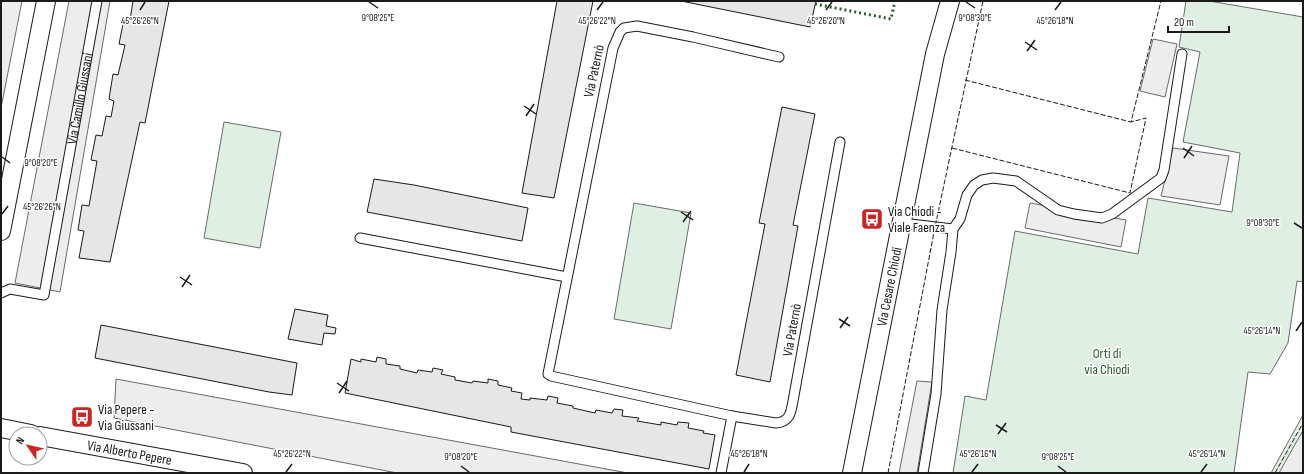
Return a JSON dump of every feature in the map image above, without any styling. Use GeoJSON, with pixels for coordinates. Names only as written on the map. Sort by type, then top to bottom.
{"type":"FeatureCollection","features":[{"type":"Feature","properties":{"kind":"street"},"geometry":{"type":"LineString","coordinates":[[1,231],[46,1]]}},
{"type":"Feature","properties":{"kind":"street","name":"Via Cesare Chiodi"},"geometry":{"type":"LineString","coordinates":[[935,54],[940,1]]}},
{"type":"Feature","properties":{"kind":"street","name":"Via Cesare Chiodi"},"geometry":{"type":"LineString","coordinates":[[852,473],[935,54],[950,1]]}},
{"type":"Feature","properties":{"kind":"street","name":"Via Alberto Pepere"},"geometry":{"type":"LineString","coordinates":[[48,437],[243,473]]}},
{"type":"Feature","properties":{"kind":"lane","name":"Via Camillo Giussani"},"geometry":{"type":"LineString","coordinates":[[1,293],[10,289],[44,295],[97,1]]}},
{"type":"Feature","properties":{"kind":"lane","name":"Via Paternò"},"geometry":{"type":"LineString","coordinates":[[779,57],[637,26],[624,28],[620,32],[613,48],[548,374],[551,376],[732,416],[781,423],[786,420],[790,414],[840,142]]}},
{"type":"Feature","properties":{"kind":"lane"},"geometry":{"type":"LineString","coordinates":[[923,473],[936,394],[942,310],[951,252],[952,229],[960,219],[967,195],[974,185],[982,180],[993,178],[1016,181],[1058,210],[1102,218],[1112,214],[1161,178],[1164,170],[1182,54]]}},
{"type":"Feature","properties":{"kind":"lane"},"geometry":{"type":"LineString","coordinates":[[902,223],[952,229]]}},
{"type":"Feature","properties":{"kind":"lane"},"geometry":{"type":"LineString","coordinates":[[360,238],[567,277]]}},
{"type":"Feature","properties":{"kind":"lane"},"geometry":{"type":"LineString","coordinates":[[721,473],[732,416]]}},
{"type":"Feature","properties":{"kind":"green space","name":"Orti di via Chiodi"},"geometry":{"type":"Polygon","coordinates":[[[1186,1],[1209,1],[1303,17],[1303,282],[1297,281],[1288,343],[1270,374],[1248,372],[1234,473],[953,473],[965,396],[986,400],[1015,231],[1138,254],[1148,198],[1232,212],[1240,153],[1183,142],[1200,52],[1179,47],[1186,1]]]}},
{"type":"Feature","properties":{"kind":"green space"},"geometry":{"type":"Polygon","coordinates":[[[224,122],[281,132],[260,248],[204,238],[224,122]]]}},
{"type":"Feature","properties":{"kind":"green space"},"geometry":{"type":"Polygon","coordinates":[[[634,203],[691,213],[671,329],[614,319],[634,203]]]}},
{"type":"Feature","properties":{"kind":"green space"},"geometry":{"type":"Polygon","coordinates":[[[1303,415],[1303,473],[1271,473],[1303,415]]]}},
{"type":"Feature","properties":{"kind":"shaded area"},"geometry":{"type":"Polygon","coordinates":[[[1,1],[22,1],[1,108],[1,1]]]}},
{"type":"Feature","properties":{"kind":"shaded area"},"geometry":{"type":"Polygon","coordinates":[[[69,1],[110,1],[60,292],[15,283],[69,1]]]}},
{"type":"Feature","properties":{"kind":"shaded area"},"geometry":{"type":"Polygon","coordinates":[[[1153,39],[1177,44],[1165,97],[1140,91],[1153,39]]]}},
{"type":"Feature","properties":{"kind":"shaded area"},"geometry":{"type":"Polygon","coordinates":[[[1173,148],[1229,156],[1220,205],[1161,196],[1173,148]]]}},
{"type":"Feature","properties":{"kind":"shaded area"},"geometry":{"type":"Polygon","coordinates":[[[1030,203],[1126,220],[1121,247],[1025,228],[1030,203]]]}},
{"type":"Feature","properties":{"kind":"shaded area"},"geometry":{"type":"Polygon","coordinates":[[[116,379],[628,473],[397,473],[114,418],[116,379]]]}},
{"type":"Feature","properties":{"kind":"shaded area"},"geometry":{"type":"Polygon","coordinates":[[[917,381],[932,382],[917,473],[899,473],[917,381]]]}},
{"type":"Feature","properties":{"kind":"shaded area"},"geometry":{"type":"Polygon","coordinates":[[[1302,432],[1303,473],[1279,473],[1302,432]]]}},
{"type":"Feature","properties":{"kind":"building"},"geometry":{"type":"Polygon","coordinates":[[[133,1],[169,1],[145,123],[140,122],[110,262],[79,258],[84,231],[78,230],[82,205],[89,206],[97,161],[91,160],[96,135],[102,136],[106,116],[111,117],[114,101],[109,99],[113,74],[118,75],[125,45],[119,44],[124,19],[130,20],[133,1]]]}},
{"type":"Feature","properties":{"kind":"building"},"geometry":{"type":"Polygon","coordinates":[[[557,1],[593,1],[554,198],[522,193],[557,1]]]}},
{"type":"Feature","properties":{"kind":"building"},"geometry":{"type":"Polygon","coordinates":[[[681,1],[816,1],[810,27],[681,1]]]}},
{"type":"Feature","properties":{"kind":"building"},"geometry":{"type":"Polygon","coordinates":[[[782,107],[815,114],[793,225],[798,226],[770,382],[736,375],[765,224],[759,223],[782,107]]]}},
{"type":"Feature","properties":{"kind":"building"},"geometry":{"type":"Polygon","coordinates":[[[374,179],[414,185],[528,208],[522,241],[367,212],[374,179]]]}},
{"type":"Feature","properties":{"kind":"building"},"geometry":{"type":"Polygon","coordinates":[[[295,309],[328,315],[326,326],[336,328],[335,334],[324,333],[322,345],[288,339],[295,309]]]}},
{"type":"Feature","properties":{"kind":"building"},"geometry":{"type":"Polygon","coordinates":[[[101,325],[297,363],[292,395],[269,392],[95,358],[101,325]]]}},
{"type":"Feature","properties":{"kind":"building"},"geometry":{"type":"Polygon","coordinates":[[[377,357],[386,359],[386,364],[400,366],[400,369],[417,373],[418,370],[432,372],[433,368],[443,370],[441,374],[455,377],[455,380],[472,383],[473,381],[488,383],[488,379],[498,381],[498,385],[512,388],[511,391],[522,393],[521,399],[530,400],[530,398],[547,400],[548,396],[558,398],[557,403],[595,413],[596,410],[612,413],[614,409],[623,410],[622,416],[639,418],[637,421],[661,425],[661,422],[677,425],[678,422],[689,423],[688,428],[715,435],[709,469],[511,432],[511,427],[345,393],[351,359],[361,362],[361,359],[376,362],[377,357]]]}},
{"type":"Feature","properties":{"kind":"hedge"},"geometry":{"type":"LineString","coordinates":[[815,4],[891,19],[895,1]]}},
{"type":"Feature","properties":{"kind":"fence"},"geometry":{"type":"LineString","coordinates":[[888,473],[935,227],[983,1]]}},
{"type":"Feature","properties":{"kind":"fence"},"geometry":{"type":"LineString","coordinates":[[965,80],[1131,122],[1161,1]]}},
{"type":"Feature","properties":{"kind":"fence"},"geometry":{"type":"LineString","coordinates":[[952,148],[1130,193],[1146,118],[1131,122]]}},
{"type":"Feature","properties":{"kind":"fence"},"geometry":{"type":"LineString","coordinates":[[1275,473],[1303,423]]}},
{"type":"Feature","properties":{"kind":"place","name":"Via Chiodi - Viale Faenza"},"geometry":{"type":"Point","coordinates":[872,219]}},
{"type":"Feature","properties":{"kind":"place","name":"Via Pepere - Via Giussani"},"geometry":{"type":"Point","coordinates":[82,417]}}]}
